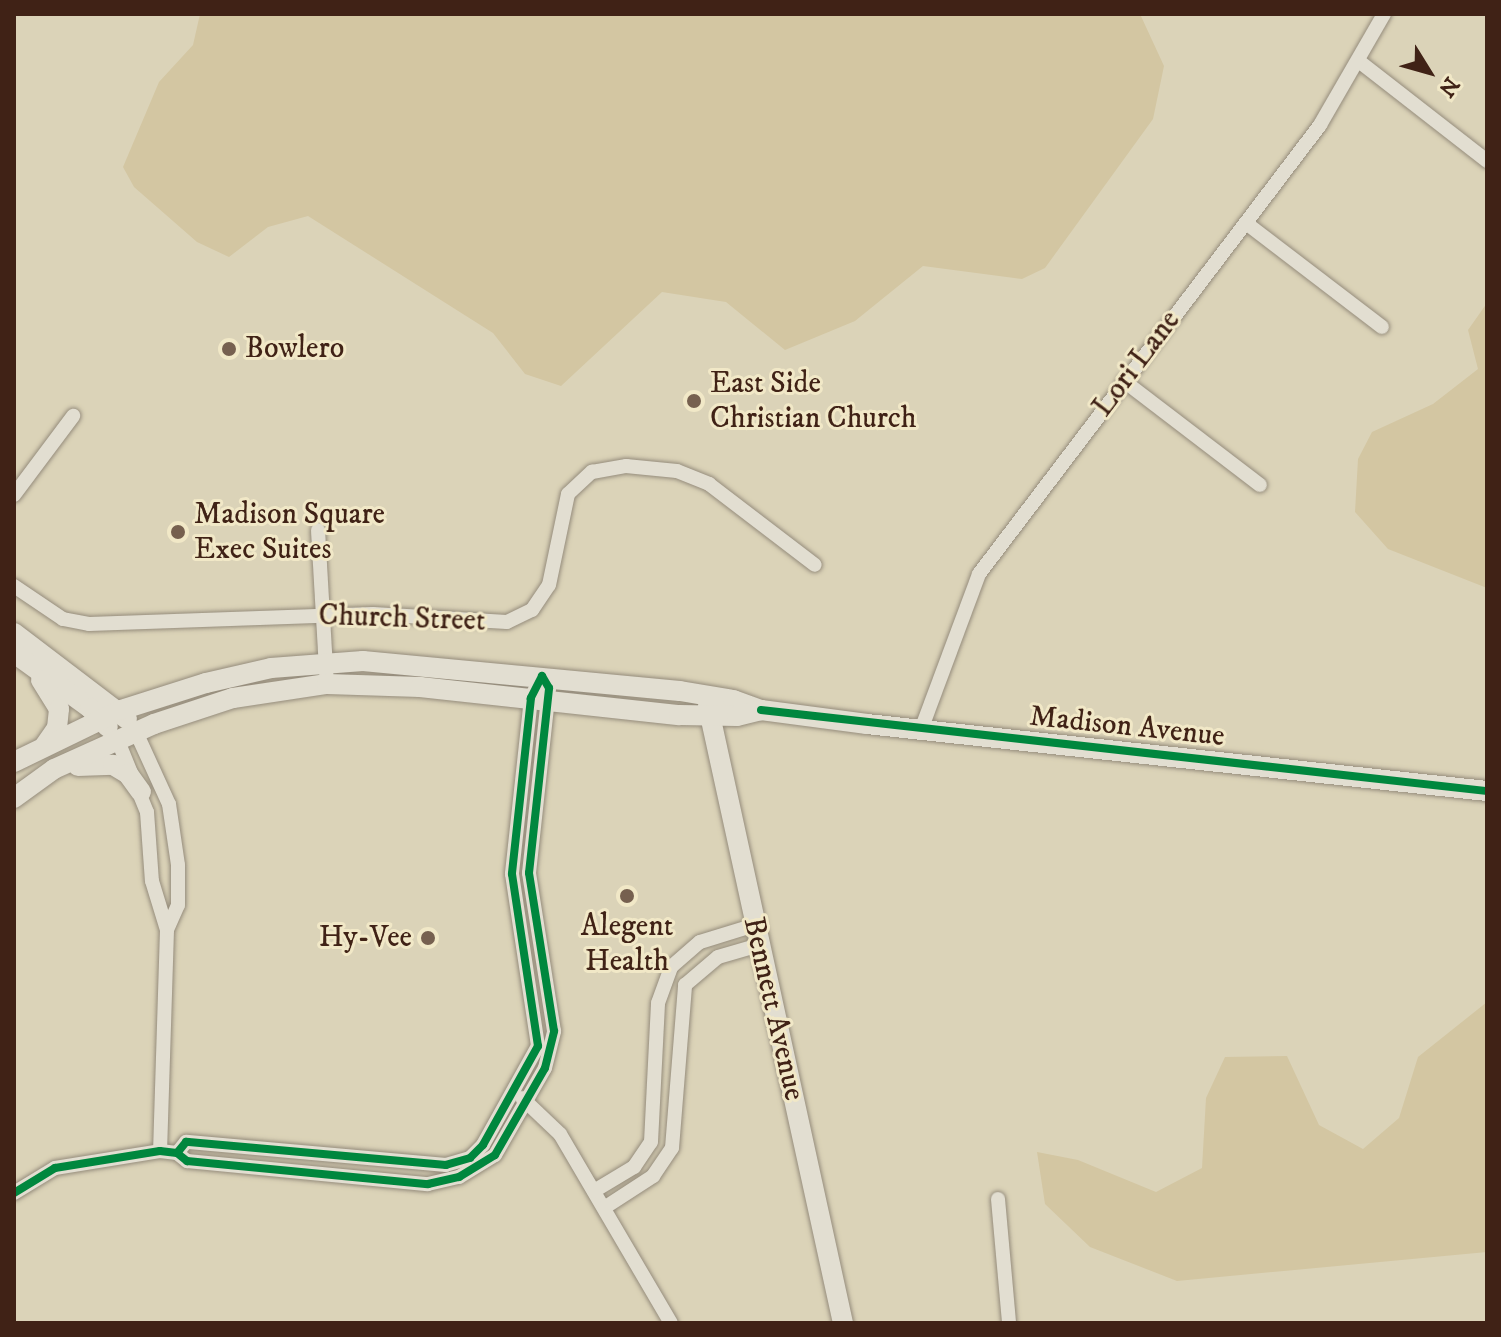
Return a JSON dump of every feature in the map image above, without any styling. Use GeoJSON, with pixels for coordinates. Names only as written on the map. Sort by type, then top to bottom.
{"type":"FeatureCollection","features":[{"type":"Feature","properties":{"kind":"main road"},"geometry":{"type":"LineString","coordinates":[[14,633],[111,715],[127,736]]}},
{"type":"Feature","properties":{"kind":"main road"},"geometry":{"type":"LineString","coordinates":[[18,656],[111,715]]}},
{"type":"Feature","properties":{"kind":"main road"},"geometry":{"type":"LineString","coordinates":[[18,656],[50,689],[59,709],[57,728],[43,748]]}},
{"type":"Feature","properties":{"kind":"main road","name":"Madison Avenue"},"geometry":{"type":"LineString","coordinates":[[14,762],[111,715],[232,676],[324,662],[410,662],[709,695],[761,710],[921,730],[1487,791]]}},
{"type":"Feature","properties":{"kind":"main road","name":"Madison Avenue"},"geometry":{"type":"LineString","coordinates":[[14,798],[54,769],[127,736],[233,698],[327,684],[708,716],[761,710]]}},
{"type":"Feature","properties":{"kind":"main road","name":"Bennett Avenue"},"geometry":{"type":"LineString","coordinates":[[709,695],[708,716],[843,1323]]}},
{"type":"Feature","properties":{"kind":"main road"},"geometry":{"type":"LineString","coordinates":[[54,769],[113,765],[128,774],[141,792]]}},
{"type":"Feature","properties":{"kind":"street","name":"Lori Lane"},"geometry":{"type":"LineString","coordinates":[[921,730],[979,574],[1320,125],[1360,62],[1384,14]]}},
{"type":"Feature","properties":{"kind":"street"},"geometry":{"type":"LineString","coordinates":[[1360,62],[1487,161]]}},
{"type":"Feature","properties":{"kind":"street"},"geometry":{"type":"LineString","coordinates":[[1246,223],[1382,327]]}},
{"type":"Feature","properties":{"kind":"street"},"geometry":{"type":"LineString","coordinates":[[1124,381],[1260,485]]}},
{"type":"Feature","properties":{"kind":"street"},"geometry":{"type":"LineString","coordinates":[[14,495],[73,416]]}},
{"type":"Feature","properties":{"kind":"street","name":"Church Street"},"geometry":{"type":"LineString","coordinates":[[14,586],[63,619],[89,624],[323,614],[490,624],[520,618],[549,585],[568,494],[592,472],[609,467],[655,467],[694,477],[815,565]]}},
{"type":"Feature","properties":{"kind":"street"},"geometry":{"type":"LineString","coordinates":[[318,530],[327,684]]}},
{"type":"Feature","properties":{"kind":"street"},"geometry":{"type":"LineString","coordinates":[[14,1193],[55,1168],[160,1151],[177,1153],[186,1142],[446,1165],[470,1158],[521,1097],[539,1033],[512,874],[542,676]]}},
{"type":"Feature","properties":{"kind":"street"},"geometry":{"type":"LineString","coordinates":[[127,736],[151,832],[152,881],[167,930],[160,1151]]}},
{"type":"Feature","properties":{"kind":"street"},"geometry":{"type":"LineString","coordinates":[[127,736],[163,786],[176,839],[178,905],[167,930]]}},
{"type":"Feature","properties":{"kind":"street"},"geometry":{"type":"LineString","coordinates":[[594,1191],[634,1167],[651,1142],[658,1003],[671,967],[700,942],[755,925]]}},
{"type":"Feature","properties":{"kind":"street"},"geometry":{"type":"LineString","coordinates":[[604,1208],[653,1176],[672,1148],[685,985],[718,957],[759,945]]}},
{"type":"Feature","properties":{"kind":"street"},"geometry":{"type":"LineString","coordinates":[[521,1097],[560,1134],[671,1323]]}},
{"type":"Feature","properties":{"kind":"street"},"geometry":{"type":"LineString","coordinates":[[998,1199],[1009,1323]]}},
{"type":"Feature","properties":{"kind":"shaded area"},"geometry":{"type":"Polygon","coordinates":[[[200,14],[1140,14],[1164,66],[1153,119],[1045,268],[1022,279],[923,266],[855,321],[785,350],[726,302],[662,292],[561,386],[525,374],[493,333],[308,216],[268,227],[229,257],[197,242],[134,187],[123,167],[159,82],[193,45],[200,14]]]}},
{"type":"Feature","properties":{"kind":"shaded area"},"geometry":{"type":"Polygon","coordinates":[[[1487,303],[1487,588],[1388,549],[1355,512],[1358,459],[1372,432],[1433,404],[1478,369],[1468,330],[1487,303]]]}},
{"type":"Feature","properties":{"kind":"shaded area"},"geometry":{"type":"Polygon","coordinates":[[[1487,1002],[1487,1252],[1177,1281],[1090,1247],[1045,1204],[1037,1152],[1078,1160],[1156,1192],[1202,1168],[1206,1098],[1225,1057],[1287,1056],[1319,1125],[1363,1149],[1399,1118],[1418,1057],[1487,1002]]]}},
{"type":"Feature","properties":{"kind":"cycle path"},"geometry":{"type":"LineString","coordinates":[[14,1193],[55,1168],[160,1151],[177,1153],[187,1161],[428,1184],[459,1177],[495,1155],[545,1068],[554,1031],[529,873],[549,688],[542,676],[531,698],[512,874],[538,1046],[483,1145],[470,1158],[446,1165],[186,1142],[177,1153]]}},
{"type":"Feature","properties":{"kind":"cycle path"},"geometry":{"type":"LineString","coordinates":[[761,710],[1487,791]]}},
{"type":"Feature","properties":{"kind":"place","name":"Bowlero"},"geometry":{"type":"Point","coordinates":[229,349]}},
{"type":"Feature","properties":{"kind":"place","name":"East Side Christian Church"},"geometry":{"type":"Point","coordinates":[694,401]}},
{"type":"Feature","properties":{"kind":"place","name":"Madison Square Exec Suites"},"geometry":{"type":"Point","coordinates":[178,532]}},
{"type":"Feature","properties":{"kind":"place","name":"Alegent Health"},"geometry":{"type":"Point","coordinates":[627,896]}},
{"type":"Feature","properties":{"kind":"place","name":"Hy-Vee"},"geometry":{"type":"Point","coordinates":[428,938]}}]}
